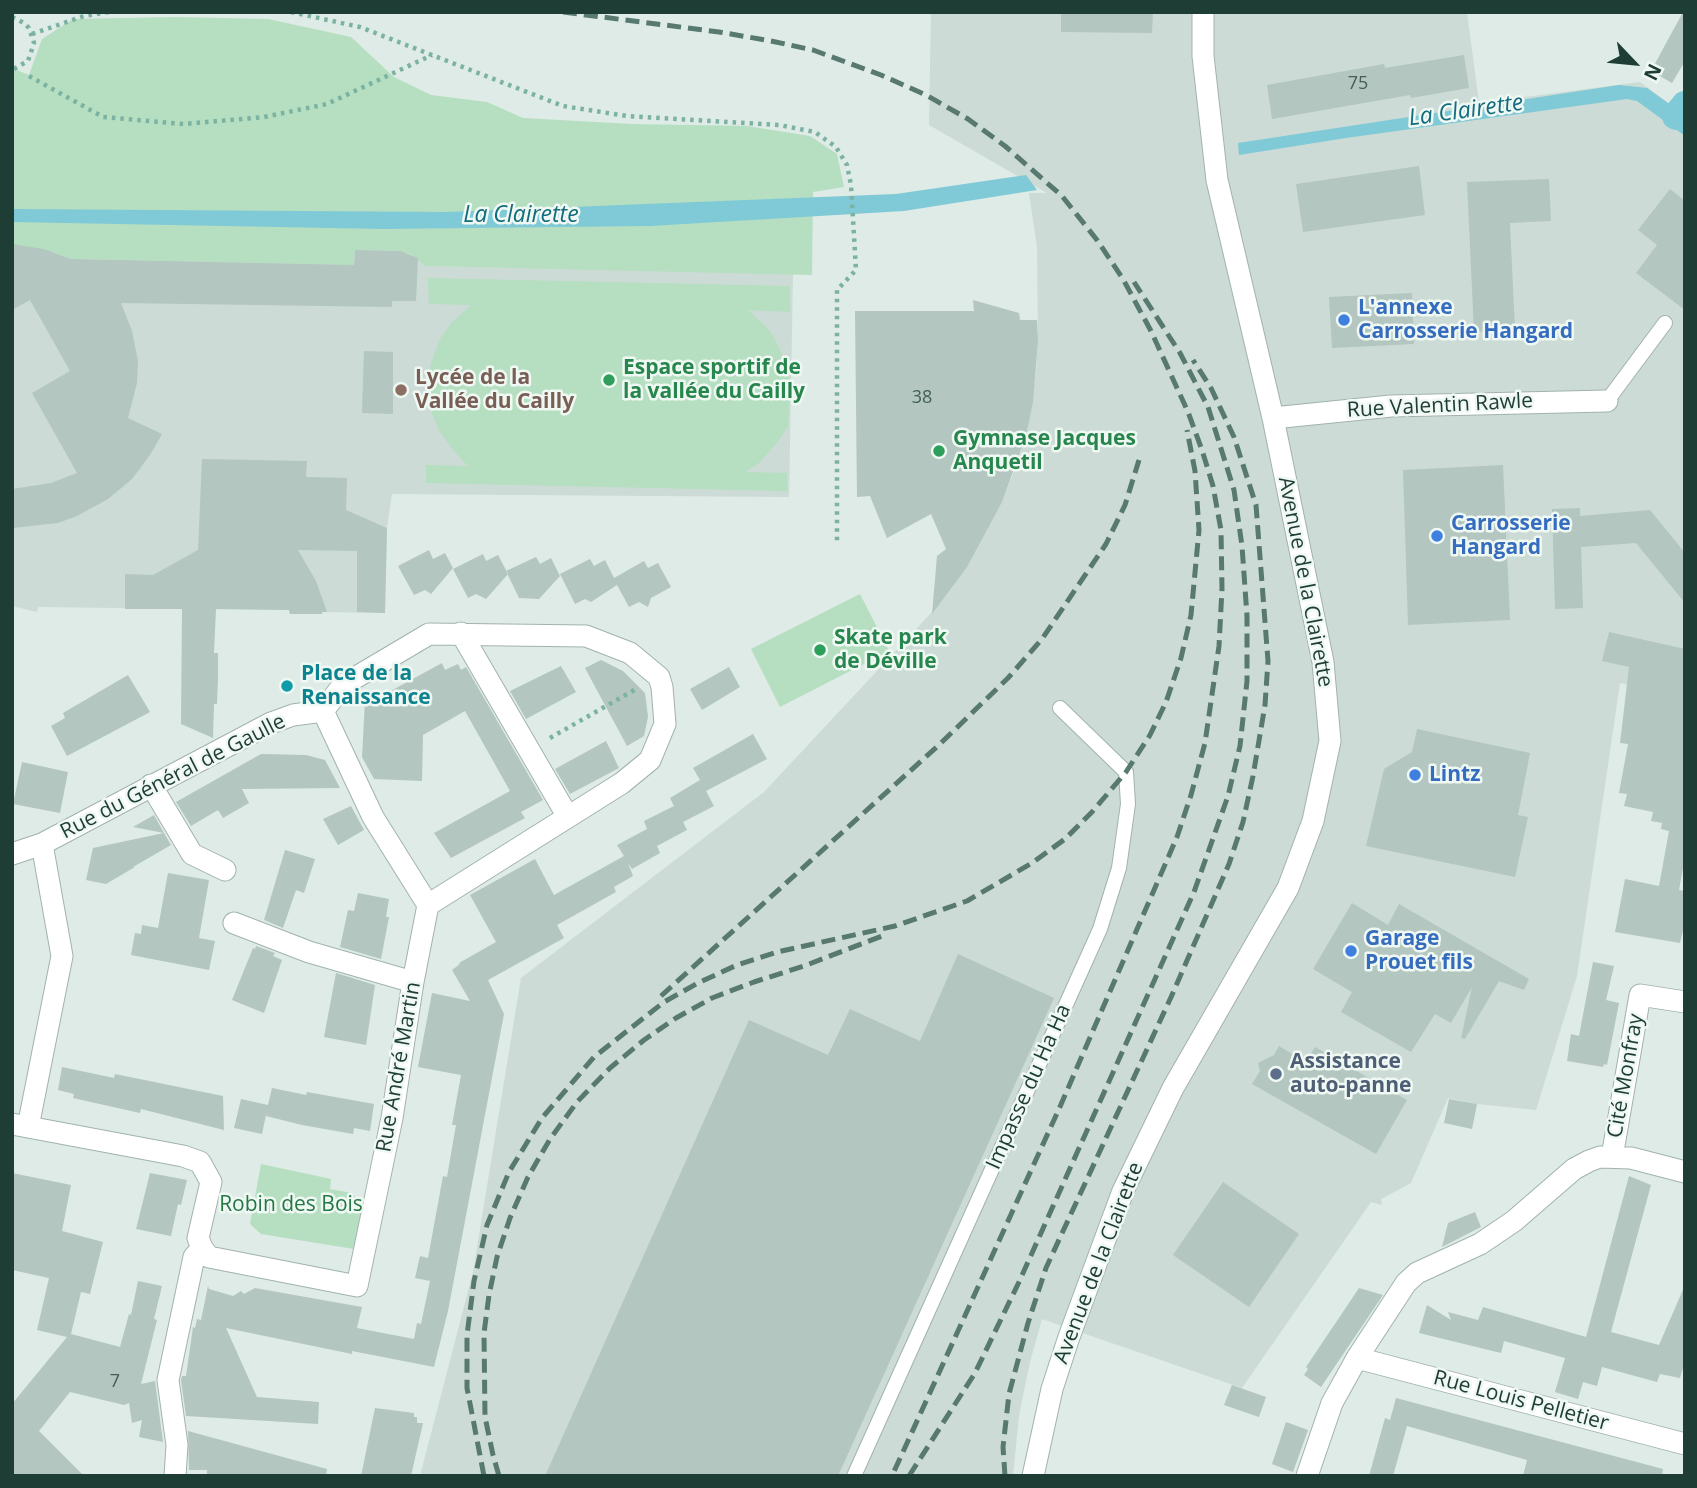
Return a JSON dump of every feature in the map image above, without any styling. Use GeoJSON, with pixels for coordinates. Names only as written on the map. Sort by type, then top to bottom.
{"type":"FeatureCollection","features":[{"type":"Feature","properties":{"kind":"street","name":"Avenue de la Clairette"},"geometry":{"type":"LineString","coordinates":[[1034,1476],[1052,1389],[1123,1191],[1173,1088],[1288,888],[1313,821],[1331,741],[1323,662],[1273,418],[1217,180],[1203,56],[1203,12]]}},
{"type":"Feature","properties":{"kind":"street","name":"Rue Valentin Rawle"},"geometry":{"type":"LineString","coordinates":[[1273,418],[1391,406],[1607,401]]}},
{"type":"Feature","properties":{"kind":"street"},"geometry":{"type":"LineString","coordinates":[[461,633],[568,817]]}},
{"type":"Feature","properties":{"kind":"street"},"geometry":{"type":"LineString","coordinates":[[461,633],[586,636],[630,653],[659,677],[665,724],[650,760],[622,783],[428,905],[373,817],[323,711],[344,685],[429,634],[461,633]]}},
{"type":"Feature","properties":{"kind":"street","name":"Rue du Général de Gaulle"},"geometry":{"type":"LineString","coordinates":[[12,854],[42,844],[271,723],[293,715],[323,711]]}},
{"type":"Feature","properties":{"kind":"street"},"geometry":{"type":"LineString","coordinates":[[151,785],[192,854],[225,870]]}},
{"type":"Feature","properties":{"kind":"street"},"geometry":{"type":"LineString","coordinates":[[42,844],[62,956],[20,1126],[183,1156],[200,1162],[211,1182],[198,1238],[202,1248],[194,1257],[168,1380],[177,1445],[175,1476]]}},
{"type":"Feature","properties":{"kind":"street","name":"Rue André Martin"},"geometry":{"type":"LineString","coordinates":[[202,1248],[209,1257],[357,1286],[392,1118],[428,905]]}},
{"type":"Feature","properties":{"kind":"street"},"geometry":{"type":"LineString","coordinates":[[234,923],[309,952],[413,982]]}},
{"type":"Feature","properties":{"kind":"street","name":"Cité Monfray"},"geometry":{"type":"LineString","coordinates":[[1612,1157],[1640,995],[1684,996]]}},
{"type":"Feature","properties":{"kind":"street"},"geometry":{"type":"LineString","coordinates":[[1307,1476],[1332,1403],[1357,1358],[1406,1283],[1418,1273],[1491,1236],[1514,1221],[1574,1169],[1600,1157],[1631,1158],[1685,1172]]}},
{"type":"Feature","properties":{"kind":"street","name":"Rue Louis Pelletier"},"geometry":{"type":"LineString","coordinates":[[1357,1358],[1685,1444]]}},
{"type":"Feature","properties":{"kind":"lane"},"geometry":{"type":"LineString","coordinates":[[1607,401],[1665,323]]}},
{"type":"Feature","properties":{"kind":"lane","name":"Impasse du Ha Ha"},"geometry":{"type":"LineString","coordinates":[[854,1476],[1100,929],[1119,868],[1128,804],[1126,772],[1060,708]]}},
{"type":"Feature","properties":{"kind":"path"},"geometry":{"type":"LineString","coordinates":[[32,34],[84,16],[108,12]]}},
{"type":"Feature","properties":{"kind":"path"},"geometry":{"type":"LineString","coordinates":[[291,12],[360,27],[563,106],[627,116],[779,125],[815,132],[836,147],[847,165],[856,270],[837,290],[837,542]]}},
{"type":"Feature","properties":{"kind":"path"},"geometry":{"type":"LineString","coordinates":[[12,17],[24,23],[32,34],[33,52],[21,67],[12,70]]}},
{"type":"Feature","properties":{"kind":"path"},"geometry":{"type":"LineString","coordinates":[[29,76],[103,117],[184,124],[264,117],[327,104],[433,55]]}},
{"type":"Feature","properties":{"kind":"path"},"geometry":{"type":"LineString","coordinates":[[529,750],[659,677]]}},
{"type":"Feature","properties":{"kind":"shaded area"},"geometry":{"type":"Polygon","coordinates":[[[931,12],[1467,12],[1479,103],[1640,82],[1679,111],[1685,105],[1685,698],[1620,683],[1577,976],[1536,1110],[1448,1098],[1411,1183],[1381,1199],[1382,1205],[1371,1202],[1242,1388],[1042,1319],[1019,1415],[1013,1476],[420,1476],[473,1272],[521,978],[764,792],[932,612],[1002,502],[1016,466],[1026,436],[1038,341],[1037,247],[1029,193],[1047,193],[929,125],[931,12]]]}},
{"type":"Feature","properties":{"kind":"shaded area","name":"Lycée de la Vallée du Cailly"},"geometry":{"type":"Polygon","coordinates":[[[12,245],[44,249],[71,259],[354,264],[355,250],[390,250],[410,254],[425,266],[793,273],[789,497],[392,494],[387,528],[385,613],[290,614],[289,610],[38,607],[37,612],[12,606],[12,245]]]}},
{"type":"Feature","properties":{"kind":"green space"},"geometry":{"type":"Polygon","coordinates":[[[73,19],[268,19],[351,37],[394,77],[431,95],[487,102],[523,118],[631,124],[747,126],[810,136],[837,154],[844,187],[813,192],[812,275],[425,266],[410,254],[390,250],[355,250],[354,265],[71,259],[44,249],[12,245],[12,68],[29,75],[42,39],[73,19]]]}},
{"type":"Feature","properties":{"kind":"green space","name":"Espace sportif de la vallée du Cailly"},"geometry":{"type":"Polygon","coordinates":[[[428,278],[790,286],[790,312],[748,310],[771,332],[789,369],[789,409],[788,426],[779,440],[758,464],[745,472],[787,473],[787,491],[426,483],[426,465],[468,466],[440,432],[432,414],[427,390],[431,363],[440,339],[452,322],[471,305],[429,304],[428,278]]]}},
{"type":"Feature","properties":{"kind":"green space","name":"Skate park de Déville"},"geometry":{"type":"Polygon","coordinates":[[[860,594],[889,651],[780,707],[751,649],[860,594]]]}},
{"type":"Feature","properties":{"kind":"green space","name":"Robin des Bois"},"geometry":{"type":"Polygon","coordinates":[[[261,1164],[331,1179],[330,1189],[352,1193],[363,1206],[354,1249],[261,1234],[250,1224],[261,1164]]]}},
{"type":"Feature","properties":{"kind":"water","name":"La Clairette"},"geometry":{"type":"Polygon","coordinates":[[[1619,85],[1647,88],[1685,115],[1685,136],[1637,101],[1627,99],[1239,155],[1238,143],[1619,85]]]}},
{"type":"Feature","properties":{"kind":"water","name":"La Clairette"},"geometry":{"type":"Polygon","coordinates":[[[1026,175],[1037,190],[904,211],[650,226],[383,229],[12,222],[12,209],[446,212],[896,194],[1026,175]]]}},
{"type":"Feature","properties":{"kind":"building"},"geometry":{"type":"Polygon","coordinates":[[[1061,12],[1153,12],[1152,33],[1061,32],[1061,12]]]}},
{"type":"Feature","properties":{"kind":"building"},"geometry":{"type":"Polygon","coordinates":[[[1683,12],[1685,61],[1672,83],[1651,71],[1683,12]]]}},
{"type":"Feature","properties":{"kind":"building"},"geometry":{"type":"Polygon","coordinates":[[[1464,55],[1469,88],[1411,98],[1410,95],[1272,119],[1267,85],[1384,64],[1385,68],[1464,55]]]}},
{"type":"Feature","properties":{"kind":"building"},"geometry":{"type":"Polygon","coordinates":[[[1419,166],[1425,215],[1303,232],[1296,184],[1419,166]]]}},
{"type":"Feature","properties":{"kind":"building"},"geometry":{"type":"Polygon","coordinates":[[[1549,179],[1551,221],[1510,223],[1515,330],[1474,332],[1467,182],[1549,179]]]}},
{"type":"Feature","properties":{"kind":"building"},"geometry":{"type":"Polygon","coordinates":[[[1670,189],[1685,201],[1685,310],[1636,273],[1657,245],[1638,230],[1670,189]]]}},
{"type":"Feature","properties":{"kind":"building"},"geometry":{"type":"Polygon","coordinates":[[[12,244],[44,249],[71,259],[354,265],[355,250],[400,251],[418,258],[416,301],[392,301],[392,307],[121,303],[132,331],[138,361],[137,383],[128,418],[162,434],[132,479],[108,499],[58,523],[12,528],[12,489],[51,483],[77,473],[32,393],[70,371],[30,300],[12,310],[12,244]]]}},
{"type":"Feature","properties":{"kind":"building"},"geometry":{"type":"Polygon","coordinates":[[[1412,293],[1414,344],[1332,348],[1329,297],[1412,293]]]}},
{"type":"Feature","properties":{"kind":"building","name":"Gymnase Jacques Anquetil"},"geometry":{"type":"Polygon","coordinates":[[[973,300],[1019,313],[1020,320],[1037,320],[1033,402],[1026,436],[1002,502],[967,567],[932,614],[937,556],[946,549],[931,514],[887,538],[870,496],[857,497],[855,311],[974,311],[973,300]]]}},
{"type":"Feature","properties":{"kind":"building"},"geometry":{"type":"Polygon","coordinates":[[[364,351],[393,352],[393,414],[362,413],[364,351]]]}},
{"type":"Feature","properties":{"kind":"building"},"geometry":{"type":"Polygon","coordinates":[[[202,459],[307,461],[306,477],[347,478],[346,510],[387,528],[385,613],[357,612],[357,551],[298,550],[316,581],[327,612],[290,614],[289,610],[216,609],[214,653],[218,653],[218,679],[213,738],[181,724],[182,609],[125,609],[125,574],[153,575],[198,550],[202,459]]]}},
{"type":"Feature","properties":{"kind":"building"},"geometry":{"type":"Polygon","coordinates":[[[1503,465],[1510,620],[1408,625],[1403,470],[1503,465]]]}},
{"type":"Feature","properties":{"kind":"building"},"geometry":{"type":"Polygon","coordinates":[[[1580,508],[1580,516],[1650,510],[1685,553],[1685,603],[1636,543],[1581,547],[1583,608],[1555,609],[1552,509],[1580,508]]]}},
{"type":"Feature","properties":{"kind":"building"},"geometry":{"type":"Polygon","coordinates":[[[429,550],[433,559],[445,553],[453,568],[431,594],[425,590],[414,595],[398,566],[429,550]]]}},
{"type":"Feature","properties":{"kind":"building"},"geometry":{"type":"Polygon","coordinates":[[[483,554],[486,561],[498,555],[508,574],[486,599],[476,594],[468,598],[453,569],[483,554]]]}},
{"type":"Feature","properties":{"kind":"building"},"geometry":{"type":"Polygon","coordinates":[[[536,557],[540,564],[551,558],[560,576],[539,599],[519,598],[506,571],[536,557]]]}},
{"type":"Feature","properties":{"kind":"building"},"geometry":{"type":"Polygon","coordinates":[[[590,559],[594,566],[605,560],[614,578],[644,561],[648,568],[658,563],[671,587],[651,598],[648,607],[639,602],[629,607],[616,583],[617,585],[591,602],[585,599],[575,604],[560,574],[590,559]]]}},
{"type":"Feature","properties":{"kind":"building"},"geometry":{"type":"Polygon","coordinates":[[[1609,632],[1685,649],[1685,857],[1679,890],[1685,891],[1685,922],[1680,943],[1615,932],[1625,879],[1659,886],[1669,831],[1661,829],[1662,823],[1651,821],[1653,812],[1624,806],[1627,794],[1619,793],[1628,744],[1620,743],[1629,667],[1602,661],[1609,632]]]}},
{"type":"Feature","properties":{"kind":"building"},"geometry":{"type":"Polygon","coordinates":[[[601,660],[623,671],[645,693],[648,717],[644,736],[627,746],[585,668],[601,660]]]}},
{"type":"Feature","properties":{"kind":"building"},"geometry":{"type":"Polygon","coordinates":[[[442,663],[445,670],[458,664],[461,670],[466,667],[543,800],[521,812],[525,818],[451,858],[434,833],[510,791],[465,711],[423,735],[422,781],[374,779],[362,757],[365,700],[376,699],[442,663]]]}},
{"type":"Feature","properties":{"kind":"building"},"geometry":{"type":"Polygon","coordinates":[[[561,666],[576,692],[526,719],[510,691],[561,666]]]}},
{"type":"Feature","properties":{"kind":"building"},"geometry":{"type":"Polygon","coordinates":[[[729,667],[740,687],[702,710],[690,689],[729,667]]]}},
{"type":"Feature","properties":{"kind":"building"},"geometry":{"type":"Polygon","coordinates":[[[128,675],[150,712],[67,756],[51,726],[65,718],[63,713],[128,675]]]}},
{"type":"Feature","properties":{"kind":"building"},"geometry":{"type":"Polygon","coordinates":[[[1417,729],[1530,753],[1518,815],[1528,817],[1515,877],[1366,846],[1384,769],[1412,752],[1417,729]]]}},
{"type":"Feature","properties":{"kind":"building"},"geometry":{"type":"Polygon","coordinates":[[[753,734],[767,759],[706,791],[714,806],[683,822],[687,830],[657,846],[660,853],[632,869],[628,863],[633,876],[614,887],[616,892],[557,925],[564,938],[488,980],[504,1014],[448,1311],[434,1367],[352,1351],[352,1354],[226,1328],[257,1397],[319,1402],[318,1424],[186,1416],[181,1380],[182,1376],[186,1376],[193,1327],[195,1328],[197,1319],[201,1320],[208,1286],[209,1289],[233,1296],[255,1288],[362,1307],[357,1328],[414,1339],[417,1323],[421,1324],[430,1281],[415,1278],[420,1256],[428,1258],[443,1176],[447,1177],[456,1125],[452,1125],[461,1075],[418,1067],[432,993],[470,1001],[452,970],[459,963],[496,942],[470,895],[535,859],[554,895],[624,856],[617,845],[647,829],[644,821],[674,806],[670,798],[700,780],[693,768],[753,734]]]}},
{"type":"Feature","properties":{"kind":"building"},"geometry":{"type":"Polygon","coordinates":[[[606,741],[619,768],[570,794],[555,769],[606,741]]]}},
{"type":"Feature","properties":{"kind":"building"},"geometry":{"type":"Polygon","coordinates":[[[261,754],[306,755],[325,760],[340,788],[242,789],[249,803],[223,818],[218,810],[191,826],[176,802],[261,754]]]}},
{"type":"Feature","properties":{"kind":"building"},"geometry":{"type":"Polygon","coordinates":[[[22,762],[68,772],[60,813],[13,804],[22,762]]]}},
{"type":"Feature","properties":{"kind":"building"},"geometry":{"type":"Polygon","coordinates":[[[351,806],[364,830],[338,845],[323,819],[351,806]]]}},
{"type":"Feature","properties":{"kind":"building"},"geometry":{"type":"Polygon","coordinates":[[[154,815],[164,833],[133,827],[154,815]]]}},
{"type":"Feature","properties":{"kind":"building"},"geometry":{"type":"Polygon","coordinates":[[[164,833],[171,845],[135,867],[106,884],[86,880],[93,848],[164,833]]]}},
{"type":"Feature","properties":{"kind":"building"},"geometry":{"type":"Polygon","coordinates":[[[285,850],[315,859],[304,893],[296,890],[283,928],[264,920],[285,850]]]}},
{"type":"Feature","properties":{"kind":"building"},"geometry":{"type":"Polygon","coordinates":[[[168,873],[209,880],[199,938],[215,941],[209,970],[131,955],[135,933],[141,934],[142,925],[158,928],[168,873]]]}},
{"type":"Feature","properties":{"kind":"building"},"geometry":{"type":"Polygon","coordinates":[[[358,893],[389,899],[386,917],[389,917],[381,959],[340,947],[348,910],[354,911],[358,893]]]}},
{"type":"Feature","properties":{"kind":"building"},"geometry":{"type":"Polygon","coordinates":[[[1352,903],[1388,925],[1399,904],[1529,979],[1524,990],[1499,981],[1465,1039],[1461,1038],[1472,987],[1451,1023],[1435,1014],[1411,1052],[1341,1012],[1352,992],[1313,969],[1352,903]]]}},
{"type":"Feature","properties":{"kind":"building"},"geometry":{"type":"Polygon","coordinates":[[[256,946],[275,953],[273,956],[282,960],[264,1013],[232,1000],[256,946]]]}},
{"type":"Feature","properties":{"kind":"building"},"geometry":{"type":"Polygon","coordinates":[[[958,954],[1054,998],[838,1476],[545,1476],[749,1020],[828,1055],[850,1009],[920,1041],[958,954]]]}},
{"type":"Feature","properties":{"kind":"building"},"geometry":{"type":"Polygon","coordinates":[[[1593,962],[1614,966],[1606,1000],[1619,1003],[1607,1065],[1604,1064],[1603,1067],[1567,1061],[1571,1034],[1579,1036],[1593,962]]]}},
{"type":"Feature","properties":{"kind":"building"},"geometry":{"type":"Polygon","coordinates":[[[336,973],[375,985],[366,1045],[324,1037],[336,973]]]}},
{"type":"Feature","properties":{"kind":"building"},"geometry":{"type":"Polygon","coordinates":[[[1279,1046],[1306,1062],[1315,1047],[1407,1100],[1376,1154],[1252,1084],[1260,1071],[1258,1063],[1274,1055],[1279,1046]]]}},
{"type":"Feature","properties":{"kind":"building"},"geometry":{"type":"Polygon","coordinates":[[[62,1067],[114,1078],[115,1074],[223,1096],[224,1130],[141,1109],[140,1113],[73,1098],[74,1094],[58,1090],[62,1067]]]}},
{"type":"Feature","properties":{"kind":"building"},"geometry":{"type":"Polygon","coordinates":[[[272,1088],[374,1104],[370,1131],[354,1128],[353,1134],[302,1125],[266,1116],[267,1110],[262,1134],[234,1128],[241,1099],[268,1105],[272,1088]]]}},
{"type":"Feature","properties":{"kind":"building"},"geometry":{"type":"Polygon","coordinates":[[[1449,1099],[1477,1104],[1472,1129],[1444,1123],[1449,1099]]]}},
{"type":"Feature","properties":{"kind":"building"},"geometry":{"type":"Polygon","coordinates":[[[12,1173],[71,1185],[62,1231],[103,1242],[90,1294],[81,1292],[71,1334],[120,1347],[129,1314],[131,1315],[138,1281],[162,1286],[154,1319],[157,1320],[141,1384],[155,1381],[163,1442],[139,1437],[142,1420],[132,1423],[129,1403],[124,1405],[70,1392],[39,1431],[84,1476],[12,1476],[12,1404],[67,1337],[37,1330],[49,1278],[12,1270],[12,1173]]]}},
{"type":"Feature","properties":{"kind":"building"},"geometry":{"type":"Polygon","coordinates":[[[150,1173],[187,1180],[171,1236],[136,1229],[150,1173]]]}},
{"type":"Feature","properties":{"kind":"building"},"geometry":{"type":"Polygon","coordinates":[[[1629,1176],[1651,1185],[1611,1332],[1659,1345],[1685,1285],[1685,1361],[1680,1378],[1660,1374],[1657,1382],[1602,1367],[1597,1386],[1583,1382],[1578,1399],[1555,1392],[1565,1358],[1504,1341],[1501,1353],[1419,1333],[1427,1305],[1451,1320],[1448,1312],[1478,1320],[1483,1307],[1586,1337],[1629,1176]]]}},
{"type":"Feature","properties":{"kind":"building"},"geometry":{"type":"Polygon","coordinates":[[[1223,1182],[1299,1234],[1249,1307],[1173,1255],[1223,1182]]]}},
{"type":"Feature","properties":{"kind":"building"},"geometry":{"type":"Polygon","coordinates":[[[1475,1212],[1481,1227],[1442,1247],[1448,1223],[1475,1212]]]}},
{"type":"Feature","properties":{"kind":"building"},"geometry":{"type":"Polygon","coordinates":[[[1359,1288],[1383,1295],[1321,1387],[1304,1375],[1308,1369],[1306,1367],[1359,1288]]]}},
{"type":"Feature","properties":{"kind":"building"},"geometry":{"type":"Polygon","coordinates":[[[1232,1385],[1266,1397],[1259,1417],[1224,1405],[1232,1385]]]}},
{"type":"Feature","properties":{"kind":"building"},"geometry":{"type":"Polygon","coordinates":[[[1396,1398],[1663,1469],[1662,1476],[1523,1476],[1527,1460],[1407,1426],[1393,1476],[1369,1476],[1385,1418],[1390,1420],[1396,1398]]]}},
{"type":"Feature","properties":{"kind":"building"},"geometry":{"type":"Polygon","coordinates":[[[375,1408],[414,1413],[417,1423],[423,1423],[411,1476],[361,1476],[375,1408]]]}},
{"type":"Feature","properties":{"kind":"building"},"geometry":{"type":"Polygon","coordinates":[[[1286,1422],[1308,1430],[1293,1472],[1272,1464],[1286,1422]]]}},
{"type":"Feature","properties":{"kind":"building"},"geometry":{"type":"Polygon","coordinates":[[[188,1431],[327,1469],[326,1476],[207,1476],[207,1470],[189,1470],[188,1431]]]}},
{"type":"Feature","properties":{"kind":"waterway"},"geometry":{"type":"LineString","coordinates":[[1676,116],[1685,105]]}},
{"type":"Feature","properties":{"kind":"railway"},"geometry":{"type":"LineString","coordinates":[[563,12],[719,32],[813,50],[926,95],[968,119],[1005,146],[1062,196],[1097,240],[1123,279],[1151,331],[1188,412],[1213,486],[1221,530],[1219,646],[1205,743],[1191,795],[1177,837],[1059,1109],[892,1476]]}},
{"type":"Feature","properties":{"kind":"railway"},"geometry":{"type":"LineString","coordinates":[[909,1476],[975,1373],[1019,1282],[1194,892],[1228,796],[1240,746],[1247,681],[1247,616],[1242,546],[1234,490],[1208,407],[1180,353],[1134,282]]}},
{"type":"Feature","properties":{"kind":"railway"},"geometry":{"type":"LineString","coordinates":[[1005,1476],[1003,1447],[1009,1394],[1046,1268],[1172,995],[1229,864],[1243,822],[1265,705],[1268,661],[1256,505],[1234,437],[1211,388],[1193,360]]}},
{"type":"Feature","properties":{"kind":"railway"},"geometry":{"type":"LineString","coordinates":[[484,1476],[467,1388],[467,1335],[474,1281],[487,1225],[509,1172],[542,1118],[594,1057],[664,1002],[698,983],[737,965],[777,952],[895,926],[967,901],[1032,863],[1065,839],[1092,812],[1126,772],[1150,735],[1166,702],[1181,658],[1191,615],[1199,530],[1195,471],[1187,430]]}},
{"type":"Feature","properties":{"kind":"railway"},"geometry":{"type":"LineString","coordinates":[[661,996],[940,744],[1008,678],[1042,639],[1106,544],[1125,505],[1139,460]]}},
{"type":"Feature","properties":{"kind":"railway"},"geometry":{"type":"LineString","coordinates":[[499,1476],[485,1417],[484,1333],[489,1295],[497,1257],[510,1218],[528,1177],[550,1139],[577,1102],[610,1068],[676,1018],[712,998],[882,936]]}},
{"type":"Feature","properties":{"kind":"place","name":"L'annexe Carrosserie Hangard"},"geometry":{"type":"Point","coordinates":[1344,320]}},
{"type":"Feature","properties":{"kind":"place","name":"Espace sportif de la vallée du Cailly"},"geometry":{"type":"Point","coordinates":[609,380]}},
{"type":"Feature","properties":{"kind":"place","name":"Lycée de la Vallée du Cailly"},"geometry":{"type":"Point","coordinates":[401,390]}},
{"type":"Feature","properties":{"kind":"place","name":"Gymnase Jacques Anquetil"},"geometry":{"type":"Point","coordinates":[939,451]}},
{"type":"Feature","properties":{"kind":"place","name":"Carrosserie Hangard"},"geometry":{"type":"Point","coordinates":[1437,536]}},
{"type":"Feature","properties":{"kind":"place","name":"Skate park de Déville"},"geometry":{"type":"Point","coordinates":[820,650]}},
{"type":"Feature","properties":{"kind":"place","name":"Place de la Renaissance"},"geometry":{"type":"Point","coordinates":[287,686]}},
{"type":"Feature","properties":{"kind":"place","name":"Lintz"},"geometry":{"type":"Point","coordinates":[1415,775]}},
{"type":"Feature","properties":{"kind":"place","name":"Garage Prouet fils"},"geometry":{"type":"Point","coordinates":[1351,951]}},
{"type":"Feature","properties":{"kind":"place","name":"Assistance auto-panne"},"geometry":{"type":"Point","coordinates":[1276,1074]}}]}
